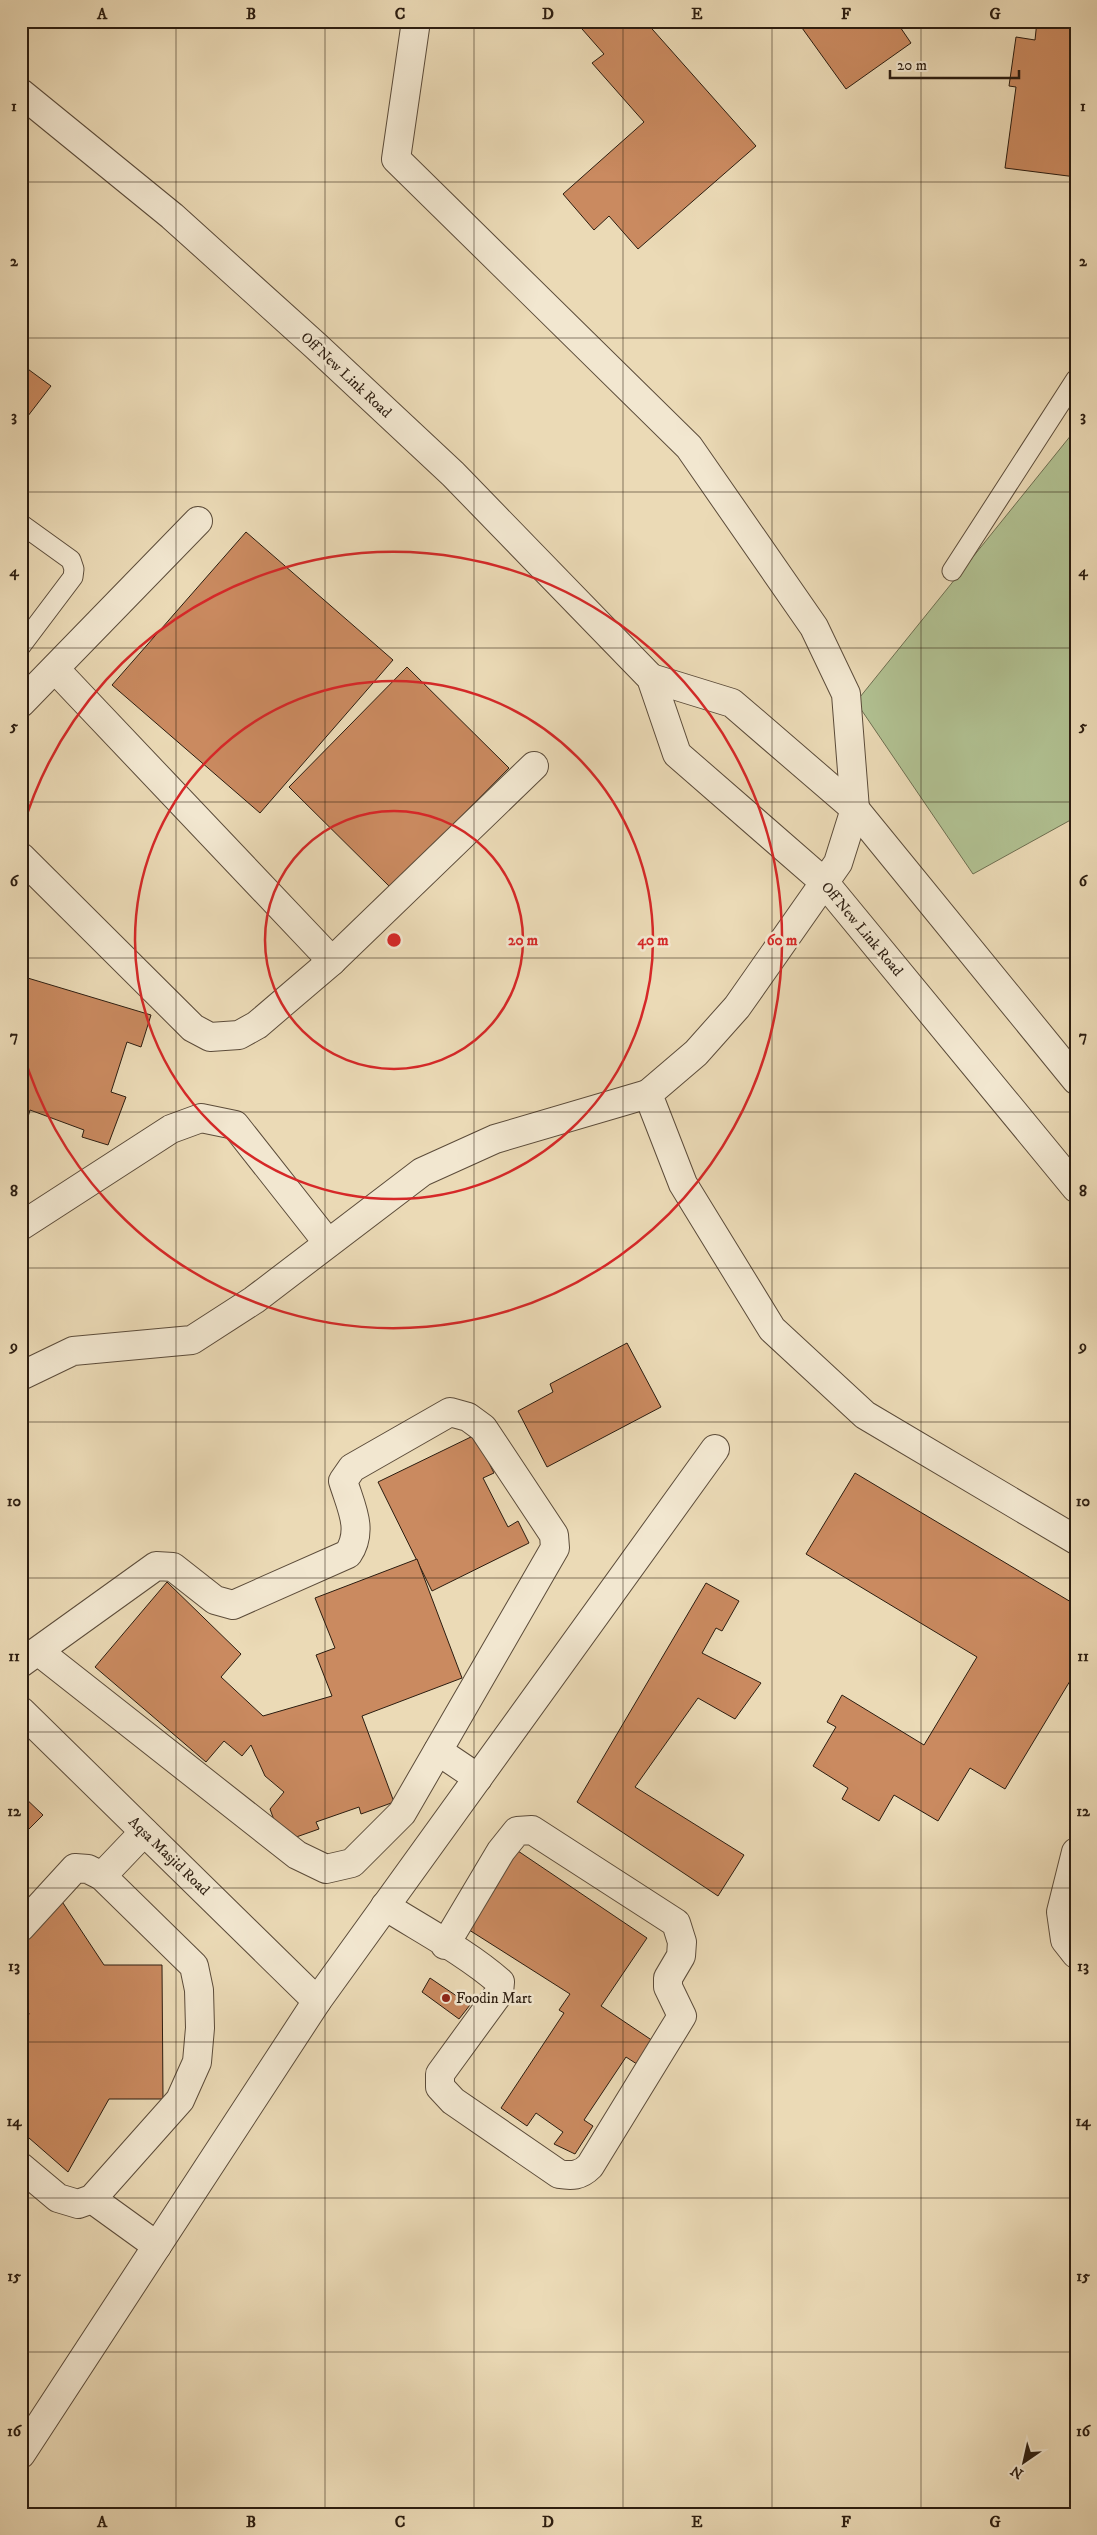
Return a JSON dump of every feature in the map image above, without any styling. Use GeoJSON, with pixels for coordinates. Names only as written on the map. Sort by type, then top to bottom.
{"type":"FeatureCollection","features":[{"type":"Feature","properties":{"kind":"street"},"geometry":{"type":"LineString","coordinates":[[21,1376],[73,1351],[192,1340],[254,1300],[422,1172],[495,1139],[648,1094],[696,1053],[737,1007],[838,863],[855,809],[846,694],[814,626],[689,447],[396,159],[416,21]]}},
{"type":"Feature","properties":{"kind":"street","name":"Off New Link Road"},"geometry":{"type":"LineString","coordinates":[[21,93],[172,216],[316,346],[453,474],[651,678],[676,754],[824,882],[1076,1188]]}},
{"type":"Feature","properties":{"kind":"street"},"geometry":{"type":"LineString","coordinates":[[21,703],[198,522]]}},
{"type":"Feature","properties":{"kind":"street"},"geometry":{"type":"LineString","coordinates":[[55,669],[332,961]]}},
{"type":"Feature","properties":{"kind":"street","name":"Off New Link Road"},"geometry":{"type":"LineString","coordinates":[[651,678],[732,703],[855,809],[1076,1080]]}},
{"type":"Feature","properties":{"kind":"street"},"geometry":{"type":"LineString","coordinates":[[21,858],[193,1028],[210,1037],[238,1035],[257,1025],[332,961],[534,766]]}},
{"type":"Feature","properties":{"kind":"street"},"geometry":{"type":"LineString","coordinates":[[648,1094],[683,1184],[772,1330],[865,1416],[1076,1540]]}},
{"type":"Feature","properties":{"kind":"street"},"geometry":{"type":"LineString","coordinates":[[21,1226],[171,1129],[202,1118],[235,1125],[328,1243]]}},
{"type":"Feature","properties":{"kind":"street"},"geometry":{"type":"LineString","coordinates":[[450,1412],[468,1417],[483,1428],[554,1535],[555,1548],[402,1812],[352,1863],[326,1869],[297,1855],[30,1657],[156,1566],[172,1567],[215,1600],[233,1604],[348,1554],[356,1542],[357,1527],[343,1481],[352,1468],[450,1412]]}},
{"type":"Feature","properties":{"kind":"street"},"geometry":{"type":"LineString","coordinates":[[21,2454],[317,2001],[715,1449]]}},
{"type":"Feature","properties":{"kind":"street","name":"Aqsa Masjid Road"},"geometry":{"type":"LineString","coordinates":[[21,1711],[317,2001]]}},
{"type":"Feature","properties":{"kind":"street"},"geometry":{"type":"LineString","coordinates":[[438,1750],[478,1778]]}},
{"type":"Feature","properties":{"kind":"street"},"geometry":{"type":"LineString","coordinates":[[385,1906],[445,1945],[488,1972],[500,1982],[499,1993],[440,2074],[440,2087],[453,2101],[559,2174],[572,2176],[582,2173],[590,2166],[682,2016],[668,1987],[668,1978],[681,1956],[682,1942],[676,1924],[532,1830],[517,1830],[502,1850],[445,1945]]}},
{"type":"Feature","properties":{"kind":"street"},"geometry":{"type":"LineString","coordinates":[[102,1876],[144,1832]]}},
{"type":"Feature","properties":{"kind":"street"},"geometry":{"type":"LineString","coordinates":[[1076,1852],[1072,1859],[1062,1912],[1065,1940],[1076,1954]]}},
{"type":"Feature","properties":{"kind":"street"},"geometry":{"type":"LineString","coordinates":[[21,1927],[75,1868],[88,1869],[102,1876],[194,1966],[199,1990],[200,2028],[197,2062],[180,2100],[92,2199],[78,2204],[58,2198],[21,2167]]}},
{"type":"Feature","properties":{"kind":"street"},"geometry":{"type":"LineString","coordinates":[[92,2199],[157,2246]]}},
{"type":"Feature","properties":{"kind":"lane"},"geometry":{"type":"LineString","coordinates":[[952,571],[1076,379]]}},
{"type":"Feature","properties":{"kind":"lane"},"geometry":{"type":"LineString","coordinates":[[21,524],[71,560],[74,569],[73,577],[21,646]]}},
{"type":"Feature","properties":{"kind":"green space"},"geometry":{"type":"Polygon","coordinates":[[[1076,429],[1076,817],[973,874],[856,702],[1076,429]]]}},
{"type":"Feature","properties":{"kind":"building"},"geometry":{"type":"Polygon","coordinates":[[[575,21],[645,21],[756,146],[638,249],[609,216],[594,230],[563,194],[644,122],[592,63],[604,54],[575,21]]]}},
{"type":"Feature","properties":{"kind":"building"},"geometry":{"type":"Polygon","coordinates":[[[797,21],[896,21],[911,43],[846,89],[797,21]]]}},
{"type":"Feature","properties":{"kind":"building"},"geometry":{"type":"Polygon","coordinates":[[[1037,21],[1076,21],[1076,177],[1005,168],[1016,87],[1009,86],[1016,37],[1035,40],[1037,21]]]}},
{"type":"Feature","properties":{"kind":"building"},"geometry":{"type":"Polygon","coordinates":[[[21,364],[51,386],[21,425],[21,364]]]}},
{"type":"Feature","properties":{"kind":"building"},"geometry":{"type":"Polygon","coordinates":[[[246,532],[393,660],[260,813],[112,685],[246,532]]]}},
{"type":"Feature","properties":{"kind":"building"},"geometry":{"type":"Polygon","coordinates":[[[407,667],[509,768],[391,888],[289,787],[407,667]]]}},
{"type":"Feature","properties":{"kind":"building"},"geometry":{"type":"Polygon","coordinates":[[[21,976],[151,1015],[141,1047],[127,1042],[111,1092],[126,1097],[108,1145],[82,1137],[84,1130],[30,1110],[28,1117],[21,1114],[21,976]]]}},
{"type":"Feature","properties":{"kind":"building"},"geometry":{"type":"Polygon","coordinates":[[[627,1343],[661,1407],[547,1467],[518,1411],[553,1392],[550,1384],[627,1343]]]}},
{"type":"Feature","properties":{"kind":"building"},"geometry":{"type":"Polygon","coordinates":[[[475,1435],[494,1473],[483,1478],[508,1527],[518,1521],[529,1543],[432,1591],[378,1482],[475,1435]]]}},
{"type":"Feature","properties":{"kind":"building"},"geometry":{"type":"Polygon","coordinates":[[[855,1473],[1076,1605],[1076,1671],[1005,1789],[970,1768],[938,1821],[894,1795],[879,1821],[842,1799],[848,1788],[813,1766],[836,1727],[827,1722],[842,1695],[924,1745],[977,1657],[806,1554],[855,1473]]]}},
{"type":"Feature","properties":{"kind":"building"},"geometry":{"type":"Polygon","coordinates":[[[417,1559],[462,1678],[362,1716],[394,1802],[361,1814],[359,1807],[316,1822],[319,1829],[282,1842],[270,1809],[284,1792],[265,1776],[251,1745],[242,1756],[224,1741],[206,1762],[95,1667],[167,1582],[241,1654],[221,1677],[263,1716],[332,1696],[316,1655],[335,1648],[315,1598],[417,1559]]]}},
{"type":"Feature","properties":{"kind":"building"},"geometry":{"type":"Polygon","coordinates":[[[706,1583],[739,1601],[722,1631],[716,1628],[702,1653],[761,1683],[735,1719],[698,1698],[635,1787],[744,1855],[718,1896],[577,1802],[706,1583]]]}},
{"type":"Feature","properties":{"kind":"building"},"geometry":{"type":"Polygon","coordinates":[[[21,1794],[43,1815],[21,1837],[21,1794]]]}},
{"type":"Feature","properties":{"kind":"building"},"geometry":{"type":"Polygon","coordinates":[[[518,1851],[647,1938],[601,2006],[656,2043],[640,2066],[626,2057],[584,2120],[593,2126],[575,2154],[554,2144],[563,2132],[536,2113],[527,2126],[501,2108],[564,2013],[559,2010],[570,1994],[466,1928],[518,1851]]]}},
{"type":"Feature","properties":{"kind":"building"},"geometry":{"type":"Polygon","coordinates":[[[61,1900],[104,1965],[162,1965],[163,2099],[109,2099],[68,2172],[21,2131],[21,2051],[29,2013],[21,2009],[21,1947],[61,1900]]]}},
{"type":"Feature","properties":{"kind":"building","name":"Foodin Mart"},"geometry":{"type":"Polygon","coordinates":[[[430,1978],[470,2005],[459,2019],[422,1992],[430,1978]]]}},
{"type":"Feature","properties":{"kind":"place","name":"Foodin Mart"},"geometry":{"type":"Point","coordinates":[446,1998]}}]}
